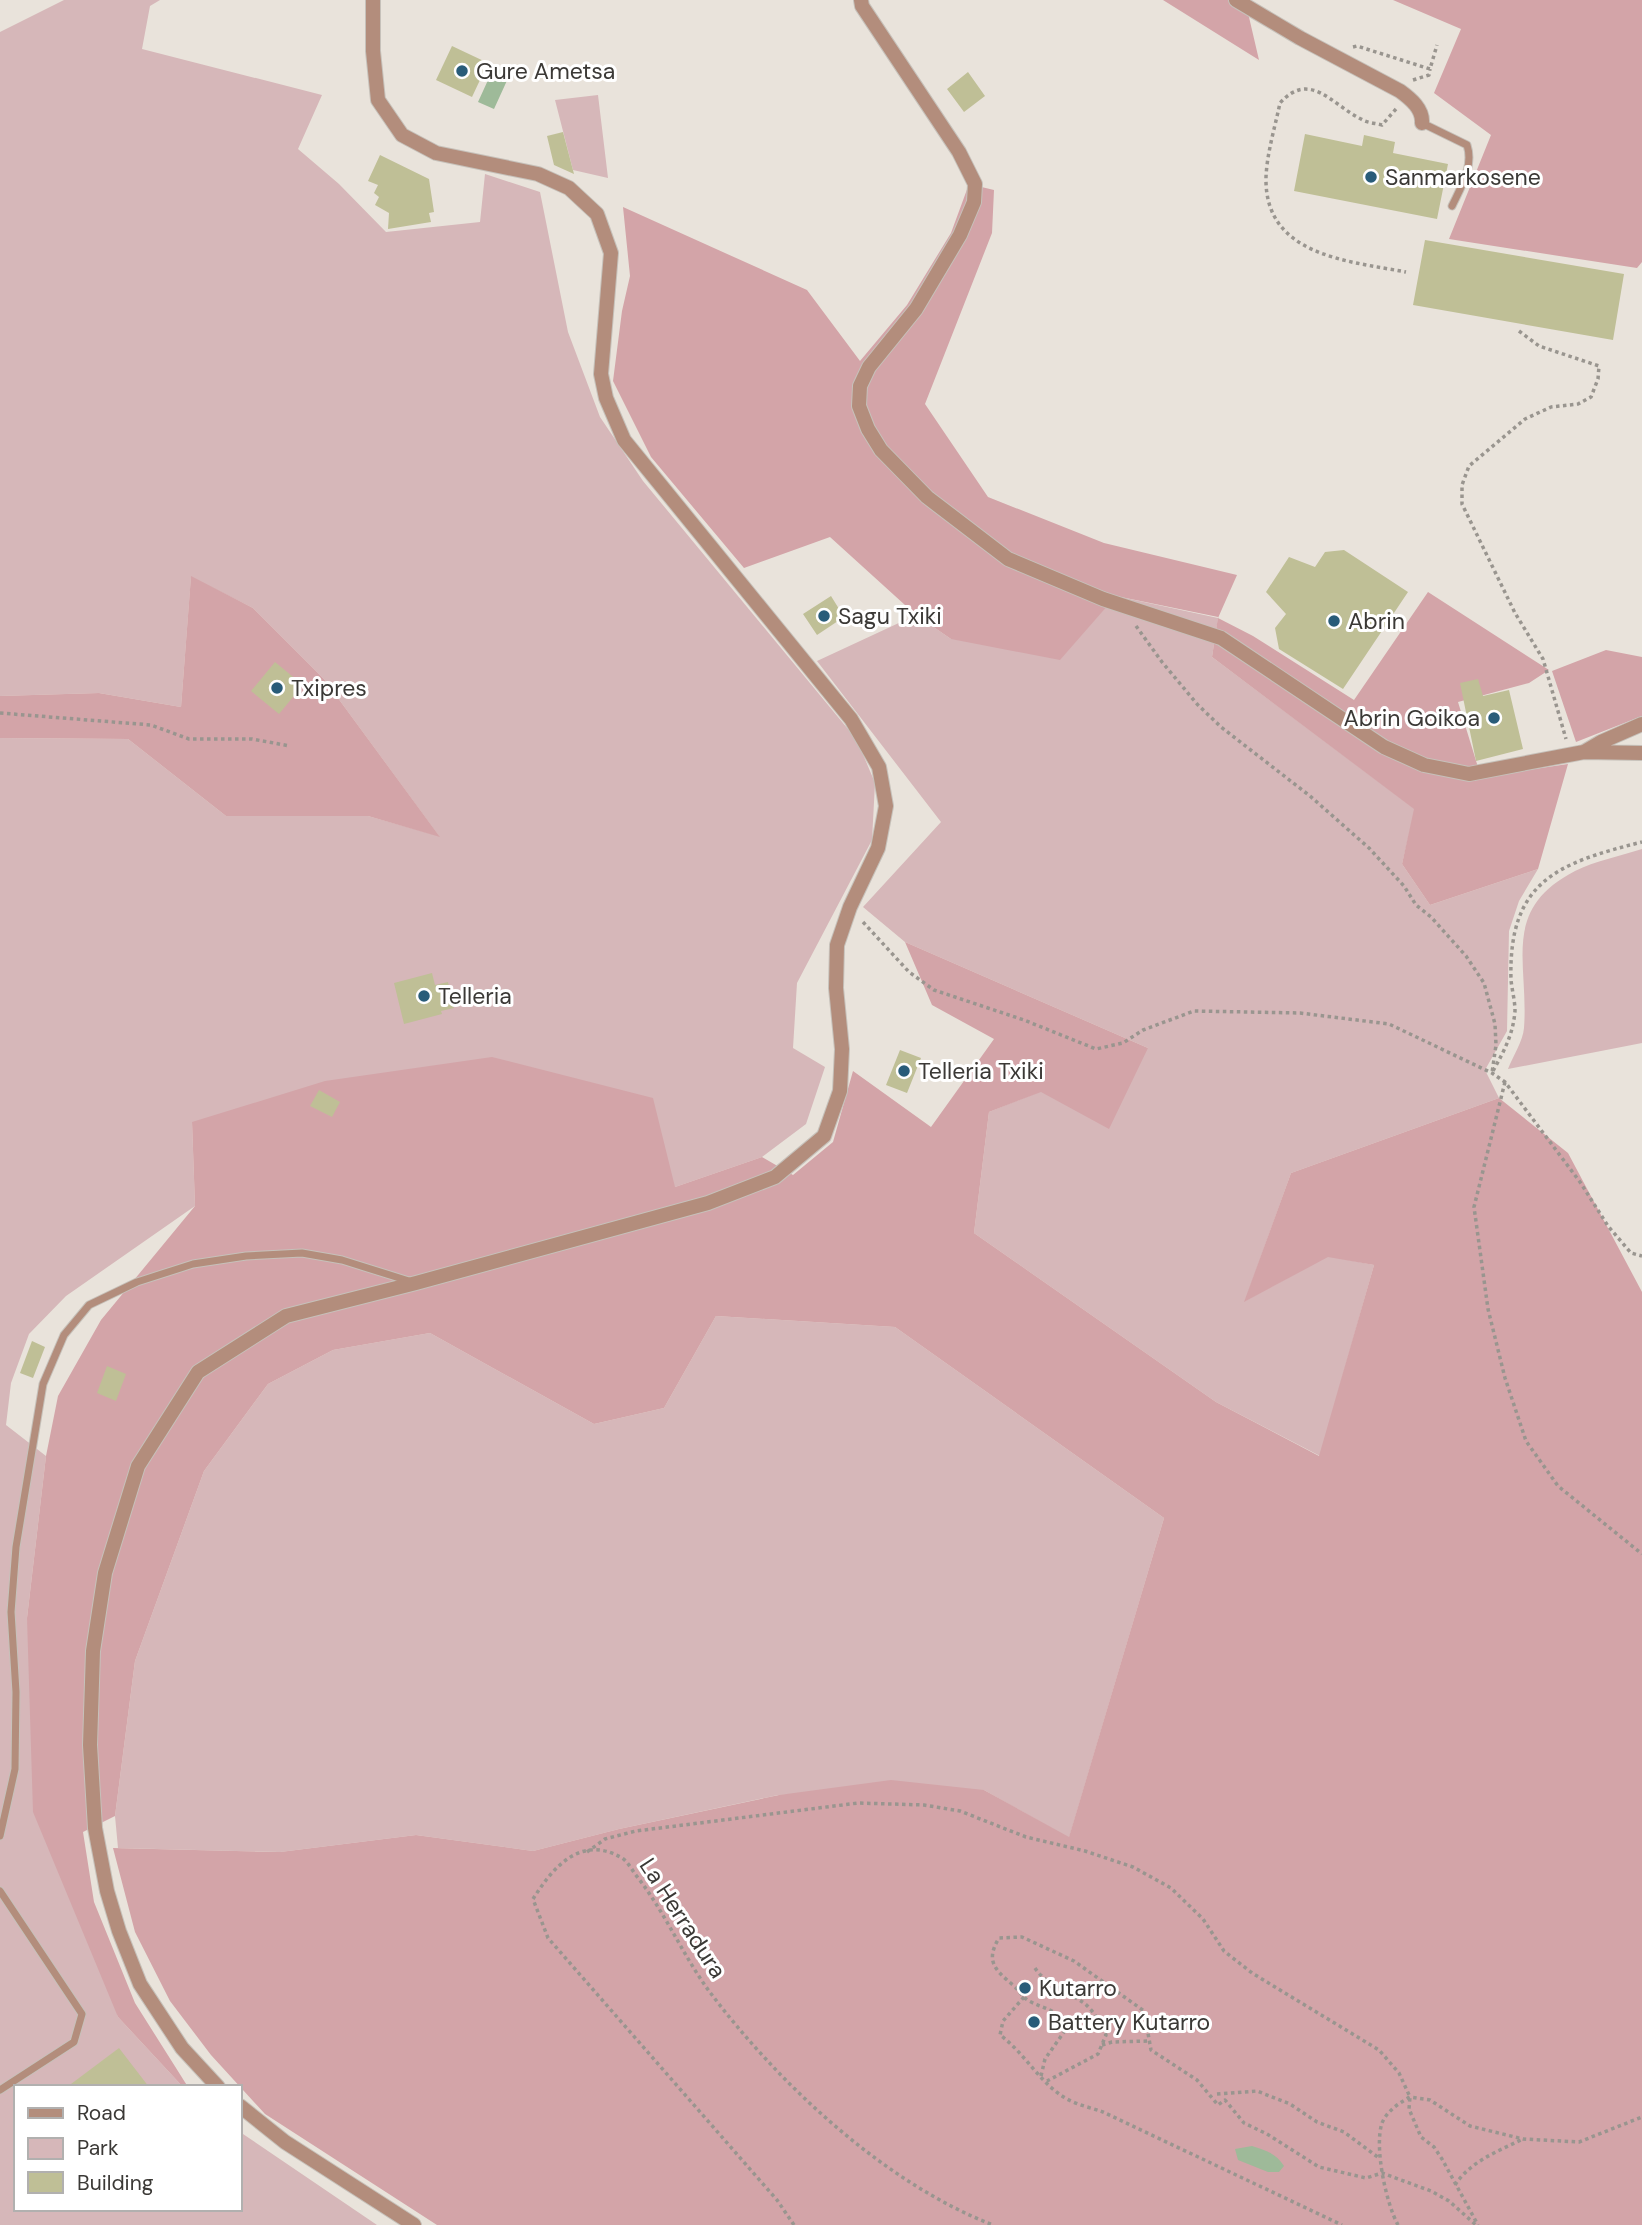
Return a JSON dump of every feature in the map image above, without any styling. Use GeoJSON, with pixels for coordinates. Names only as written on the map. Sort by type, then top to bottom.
{"type":"FeatureCollection","features":[{"type":"Feature","properties":{"kind":"street"},"geometry":{"type":"LineString","coordinates":[[216,2085],[182,2048],[140,1984],[107,1891],[94,1828],[90,1745],[93,1651],[105,1573],[138,1466],[198,1372],[286,1316],[708,1203],[775,1177],[824,1136],[840,1091],[842,1049],[836,988],[837,945],[850,907],[878,848],[886,806],[879,767],[851,719],[624,440],[606,398],[601,374],[611,253],[597,214],[569,188],[538,174],[436,153],[402,135],[379,100],[373,51],[373,0]]}},
{"type":"Feature","properties":{"kind":"street"},"geometry":{"type":"LineString","coordinates":[[861,0],[862,6],[959,152],[975,184],[974,202],[960,235],[916,309],[869,367],[860,386],[859,406],[868,429],[881,450],[927,497],[1008,559],[1103,599],[1221,638],[1384,747],[1424,765],[1469,774],[1577,753],[1642,753]]}},
{"type":"Feature","properties":{"kind":"street"},"geometry":{"type":"LineString","coordinates":[[1236,0],[1252,12],[1388,84],[1410,99],[1423,116],[1422,123]]}},
{"type":"Feature","properties":{"kind":"street"},"geometry":{"type":"LineString","coordinates":[[1577,753],[1642,724]]}},
{"type":"Feature","properties":{"kind":"street"},"geometry":{"type":"LineString","coordinates":[[242,2108],[285,2142],[414,2225]]}},
{"type":"Feature","properties":{"kind":"lane"},"geometry":{"type":"LineString","coordinates":[[1422,123],[1466,145],[1470,156],[1463,183],[1452,206]]}},
{"type":"Feature","properties":{"kind":"lane"},"geometry":{"type":"LineString","coordinates":[[0,1836],[15,1769],[16,1692],[11,1612],[16,1547],[43,1384],[64,1335],[89,1305],[137,1282],[194,1264],[246,1256],[302,1253],[342,1260],[416,1283]]}},
{"type":"Feature","properties":{"kind":"lane"},"geometry":{"type":"LineString","coordinates":[[0,1891],[82,2014],[74,2042],[0,2090]]}},
{"type":"Feature","properties":{"kind":"path"},"geometry":{"type":"LineString","coordinates":[[1406,83],[1429,75],[1437,45]]}},
{"type":"Feature","properties":{"kind":"path"},"geometry":{"type":"LineString","coordinates":[[1344,61],[1351,48],[1357,46],[1430,69]]}},
{"type":"Feature","properties":{"kind":"path"},"geometry":{"type":"LineString","coordinates":[[1393,102],[1398,106],[1382,125],[1363,121],[1315,90],[1298,88],[1280,103],[1266,177],[1269,201],[1280,225],[1295,242],[1328,257],[1406,272]]}},
{"type":"Feature","properties":{"kind":"path"},"geometry":{"type":"LineString","coordinates":[[1519,331],[1539,346],[1599,366],[1598,379],[1591,397],[1578,404],[1551,407],[1525,419],[1469,466],[1462,485],[1462,504],[1515,613],[1543,659],[1577,753]]}},
{"type":"Feature","properties":{"kind":"path"},"geometry":{"type":"LineString","coordinates":[[1133,621],[1197,704],[1221,727],[1317,802],[1369,848],[1404,886],[1416,905],[1431,917],[1466,957],[1484,983],[1495,1024],[1496,1045],[1492,1073]]}},
{"type":"Feature","properties":{"kind":"path"},"geometry":{"type":"LineString","coordinates":[[0,713],[151,724],[189,739],[252,738],[290,746]]}},
{"type":"Feature","properties":{"kind":"path"},"geometry":{"type":"LineString","coordinates":[[1492,1073],[1511,1039],[1515,1010],[1511,981],[1514,935],[1524,906],[1542,882],[1571,864],[1642,842]]}},
{"type":"Feature","properties":{"kind":"path"},"geometry":{"type":"LineString","coordinates":[[850,907],[909,972],[934,990],[1024,1020],[1096,1049],[1123,1043],[1143,1030],[1194,1012],[1300,1013],[1389,1024],[1492,1073],[1505,1082],[1580,1182],[1608,1226],[1632,1253],[1642,1255]]}},
{"type":"Feature","properties":{"kind":"path"},"geometry":{"type":"LineString","coordinates":[[1505,1082],[1474,1207],[1488,1309],[1505,1378],[1526,1441],[1558,1486],[1642,1554]]}},
{"type":"Feature","properties":{"kind":"path"},"geometry":{"type":"LineString","coordinates":[[794,2225],[777,2200],[548,1938],[533,1899],[549,1874],[572,1854],[587,1852],[605,1839],[636,1831],[858,1803],[925,1805],[960,1811],[1026,1837],[1086,1851],[1133,1867],[1171,1888],[1203,1919],[1224,1951],[1252,1973],[1379,2050],[1399,2073],[1410,2097],[1409,2109],[1421,2137],[1442,2159],[1477,2225]]}},
{"type":"Feature","properties":{"kind":"path","name":"La Herradura"},"geometry":{"type":"LineString","coordinates":[[587,1852],[601,1850],[624,1858],[645,1886],[708,1989],[766,2060],[816,2107],[866,2152],[965,2214],[993,2225]]}},
{"type":"Feature","properties":{"kind":"path"},"geometry":{"type":"LineString","coordinates":[[1041,2076],[1045,2059],[1064,2032],[1064,2020],[1059,2014],[1024,1997],[996,1970],[992,1959],[993,1948],[999,1938],[1022,1937],[1074,1961],[1144,2011],[1151,2050],[1197,2080],[1218,2105],[1225,2100],[1244,2123],[1267,2134],[1303,2159],[1333,2172],[1366,2178],[1382,2173],[1431,2191],[1477,2225]]}},
{"type":"Feature","properties":{"kind":"path"},"geometry":{"type":"LineString","coordinates":[[1035,1968],[1040,1976],[1087,2005],[1106,2035],[1098,2054],[1047,2081]]}},
{"type":"Feature","properties":{"kind":"path"},"geometry":{"type":"LineString","coordinates":[[1024,1997],[1003,2021],[1000,2035],[1016,2047],[1041,2076],[1066,2098],[1103,2112],[1342,2225]]}},
{"type":"Feature","properties":{"kind":"path"},"geometry":{"type":"LineString","coordinates":[[1102,2045],[1112,2042],[1149,2041]]}},
{"type":"Feature","properties":{"kind":"path"},"geometry":{"type":"LineString","coordinates":[[1217,2094],[1256,2091],[1290,2104],[1317,2122],[1344,2132],[1379,2158]]}},
{"type":"Feature","properties":{"kind":"path"},"geometry":{"type":"LineString","coordinates":[[1398,2225],[1379,2158],[1382,2122],[1395,2106],[1410,2097],[1430,2100],[1470,2126],[1523,2139],[1578,2142],[1642,2117]]}},
{"type":"Feature","properties":{"kind":"path"},"geometry":{"type":"LineString","coordinates":[[1455,2185],[1464,2172],[1489,2155],[1523,2139]]}},
{"type":"Feature","properties":{"kind":"green space"},"geometry":{"type":"Polygon","coordinates":[[[64,0],[160,0],[150,6],[142,49],[322,95],[298,149],[339,184],[386,232],[480,222],[485,174],[540,192],[568,332],[600,417],[643,481],[857,740],[875,783],[872,840],[797,983],[793,1048],[825,1067],[806,1124],[762,1157],[675,1187],[192,1122],[195,1206],[66,1296],[29,1334],[11,1383],[6,1425],[46,1456],[27,1618],[118,2017],[181,2085],[14,2085],[14,2211],[242,2211],[242,2133],[377,2225],[0,2225],[0,738],[128,739],[226,816],[368,816],[439,836],[324,679],[253,608],[191,577],[181,707],[99,693],[0,696],[0,32],[64,0]]]}},
{"type":"Feature","properties":{"kind":"green space"},"geometry":{"type":"Polygon","coordinates":[[[598,95],[608,178],[573,170],[555,100],[598,95]]]}},
{"type":"Feature","properties":{"kind":"green space"},"geometry":{"type":"Polygon","coordinates":[[[1116,596],[1218,618],[1212,657],[1415,809],[1402,864],[1430,905],[1538,869],[1519,901],[1509,931],[1507,1031],[1485,1070],[1499,1098],[1291,1173],[1245,1301],[1328,1256],[1374,1265],[1320,1456],[1216,1402],[974,1233],[989,1112],[1148,1048],[905,942],[863,907],[941,822],[817,661],[916,615],[951,639],[1116,596]]]}},
{"type":"Feature","properties":{"kind":"green space"},"geometry":{"type":"Polygon","coordinates":[[[1642,849],[1642,1043],[1508,1069],[1524,1028],[1523,939],[1527,920],[1536,903],[1551,886],[1575,871],[1642,849]]]}},
{"type":"Feature","properties":{"kind":"green space"},"geometry":{"type":"Polygon","coordinates":[[[716,1316],[895,1327],[1164,1518],[1069,1838],[984,1790],[778,1795],[619,1829],[533,1851],[416,1835],[280,1852],[118,1848],[115,1816],[135,1661],[204,1471],[268,1384],[333,1350],[430,1333],[594,1424],[664,1408],[716,1316]]]}},
{"type":"Feature","properties":{"kind":"shaded area"},"geometry":{"type":"Polygon","coordinates":[[[1163,0],[1245,0],[1259,60],[1163,0]]]}},
{"type":"Feature","properties":{"kind":"shaded area"},"geometry":{"type":"Polygon","coordinates":[[[1393,0],[1642,0],[1642,262],[1637,268],[1449,239],[1491,135],[1434,93],[1461,29],[1393,0]]]}},
{"type":"Feature","properties":{"kind":"shaded area"},"geometry":{"type":"Polygon","coordinates":[[[494,67],[510,74],[494,109],[478,102],[494,67]]]}},
{"type":"Feature","properties":{"kind":"shaded area"},"geometry":{"type":"Polygon","coordinates":[[[969,184],[994,190],[992,233],[925,404],[988,497],[1104,543],[1237,575],[1218,618],[1253,636],[1354,700],[1428,592],[1549,670],[1529,683],[1458,702],[1481,777],[1568,764],[1538,869],[1430,905],[1402,864],[1414,809],[1212,657],[1218,617],[1116,596],[1060,660],[951,639],[916,615],[830,537],[744,568],[651,457],[613,381],[622,311],[630,276],[623,207],[807,290],[860,361],[907,305],[951,233],[969,184]]]}},
{"type":"Feature","properties":{"kind":"shaded area"},"geometry":{"type":"Polygon","coordinates":[[[191,576],[253,608],[324,679],[440,837],[368,816],[226,816],[128,739],[0,738],[0,696],[99,693],[181,707],[191,576]]]}},
{"type":"Feature","properties":{"kind":"shaded area"},"geometry":{"type":"Polygon","coordinates":[[[1606,650],[1642,657],[1642,716],[1576,742],[1552,671],[1606,650]]]}},
{"type":"Feature","properties":{"kind":"shaded area"},"geometry":{"type":"Polygon","coordinates":[[[905,942],[1148,1048],[1109,1129],[1041,1092],[989,1112],[974,1233],[1216,1402],[1319,1456],[1374,1265],[1328,1257],[1244,1302],[1291,1173],[1499,1098],[1568,1153],[1642,1292],[1642,2225],[437,2225],[265,2114],[242,2089],[242,2085],[238,2085],[211,2055],[170,2001],[135,1932],[113,1848],[280,1852],[416,1835],[533,1851],[619,1829],[779,1795],[891,1780],[984,1790],[1069,1837],[1164,1518],[895,1327],[716,1316],[664,1408],[594,1424],[430,1333],[333,1350],[268,1384],[204,1471],[135,1661],[115,1816],[83,1832],[94,1902],[135,2003],[187,2085],[181,2085],[118,2017],[33,1812],[27,1618],[46,1456],[58,1396],[101,1320],[195,1206],[192,1122],[325,1081],[492,1057],[653,1098],[675,1187],[762,1157],[793,1175],[833,1142],[853,1071],[931,1127],[994,1039],[932,1005],[905,942]]]}},
{"type":"Feature","properties":{"kind":"shaded area"},"geometry":{"type":"Polygon","coordinates":[[[1252,2146],[1274,2155],[1284,2166],[1279,2172],[1268,2172],[1238,2160],[1235,2149],[1252,2146]]]}},
{"type":"Feature","properties":{"kind":"building","name":"Gure Ametsa"},"geometry":{"type":"Polygon","coordinates":[[[452,46],[488,63],[472,97],[436,80],[452,46]]]}},
{"type":"Feature","properties":{"kind":"building"},"geometry":{"type":"Polygon","coordinates":[[[968,72],[985,96],[964,112],[947,89],[968,72]]]}},
{"type":"Feature","properties":{"kind":"building"},"geometry":{"type":"Polygon","coordinates":[[[563,132],[574,174],[554,165],[547,136],[563,132]]]}},
{"type":"Feature","properties":{"kind":"building","name":"Sanmarkosene"},"geometry":{"type":"Polygon","coordinates":[[[1305,134],[1362,146],[1364,135],[1395,142],[1393,153],[1448,164],[1437,219],[1294,191],[1305,134]]]}},
{"type":"Feature","properties":{"kind":"building"},"geometry":{"type":"Polygon","coordinates":[[[380,155],[429,179],[434,212],[429,213],[431,222],[388,229],[389,213],[375,205],[379,197],[374,193],[378,185],[368,181],[380,155]]]}},
{"type":"Feature","properties":{"kind":"building"},"geometry":{"type":"Polygon","coordinates":[[[1425,240],[1624,274],[1613,340],[1413,305],[1425,240]]]}},
{"type":"Feature","properties":{"kind":"building","name":"Abrin"},"geometry":{"type":"Polygon","coordinates":[[[1344,550],[1408,592],[1343,689],[1279,649],[1275,628],[1286,614],[1266,592],[1289,557],[1315,567],[1325,552],[1344,550]]]}},
{"type":"Feature","properties":{"kind":"building","name":"Sagu Txiki"},"geometry":{"type":"Polygon","coordinates":[[[831,596],[844,617],[817,635],[803,614],[831,596]]]}},
{"type":"Feature","properties":{"kind":"building","name":"Txipres"},"geometry":{"type":"Polygon","coordinates":[[[275,662],[303,685],[279,714],[251,691],[275,662]]]}},
{"type":"Feature","properties":{"kind":"building","name":"Abrin Goikoa"},"geometry":{"type":"Polygon","coordinates":[[[1478,679],[1483,696],[1509,690],[1523,749],[1476,761],[1460,683],[1478,679]]]}},
{"type":"Feature","properties":{"kind":"building","name":"Telleria"},"geometry":{"type":"Polygon","coordinates":[[[432,973],[435,985],[448,982],[454,1008],[404,1024],[394,983],[432,973]]]}},
{"type":"Feature","properties":{"kind":"building","name":"Telleria Txiki"},"geometry":{"type":"Polygon","coordinates":[[[900,1050],[921,1058],[907,1093],[886,1085],[900,1050]]]}},
{"type":"Feature","properties":{"kind":"building"},"geometry":{"type":"Polygon","coordinates":[[[319,1090],[340,1102],[332,1117],[310,1106],[319,1090]]]}},
{"type":"Feature","properties":{"kind":"building"},"geometry":{"type":"Polygon","coordinates":[[[32,1341],[45,1347],[33,1378],[20,1373],[32,1341]]]}},
{"type":"Feature","properties":{"kind":"building"},"geometry":{"type":"Polygon","coordinates":[[[107,1366],[126,1374],[116,1401],[97,1393],[107,1366]]]}},
{"type":"Feature","properties":{"kind":"building"},"geometry":{"type":"Polygon","coordinates":[[[119,2048],[147,2085],[70,2085],[119,2048]]]}},
{"type":"Feature","properties":{"kind":"place","name":"Gure Ametsa"},"geometry":{"type":"Point","coordinates":[462,71]}},
{"type":"Feature","properties":{"kind":"place","name":"Sanmarkosene"},"geometry":{"type":"Point","coordinates":[1371,177]}},
{"type":"Feature","properties":{"kind":"place","name":"Sagu Txiki"},"geometry":{"type":"Point","coordinates":[824,616]}},
{"type":"Feature","properties":{"kind":"place","name":"Abrin"},"geometry":{"type":"Point","coordinates":[1334,621]}},
{"type":"Feature","properties":{"kind":"place","name":"Txipres"},"geometry":{"type":"Point","coordinates":[277,688]}},
{"type":"Feature","properties":{"kind":"place","name":"Abrin Goikoa"},"geometry":{"type":"Point","coordinates":[1494,718]}},
{"type":"Feature","properties":{"kind":"place","name":"Telleria"},"geometry":{"type":"Point","coordinates":[424,996]}},
{"type":"Feature","properties":{"kind":"place","name":"Telleria Txiki"},"geometry":{"type":"Point","coordinates":[904,1071]}},
{"type":"Feature","properties":{"kind":"place","name":"Kutarro"},"geometry":{"type":"Point","coordinates":[1025,1988]}},
{"type":"Feature","properties":{"kind":"place","name":"Battery Kutarro"},"geometry":{"type":"Point","coordinates":[1034,2022]}}]}
